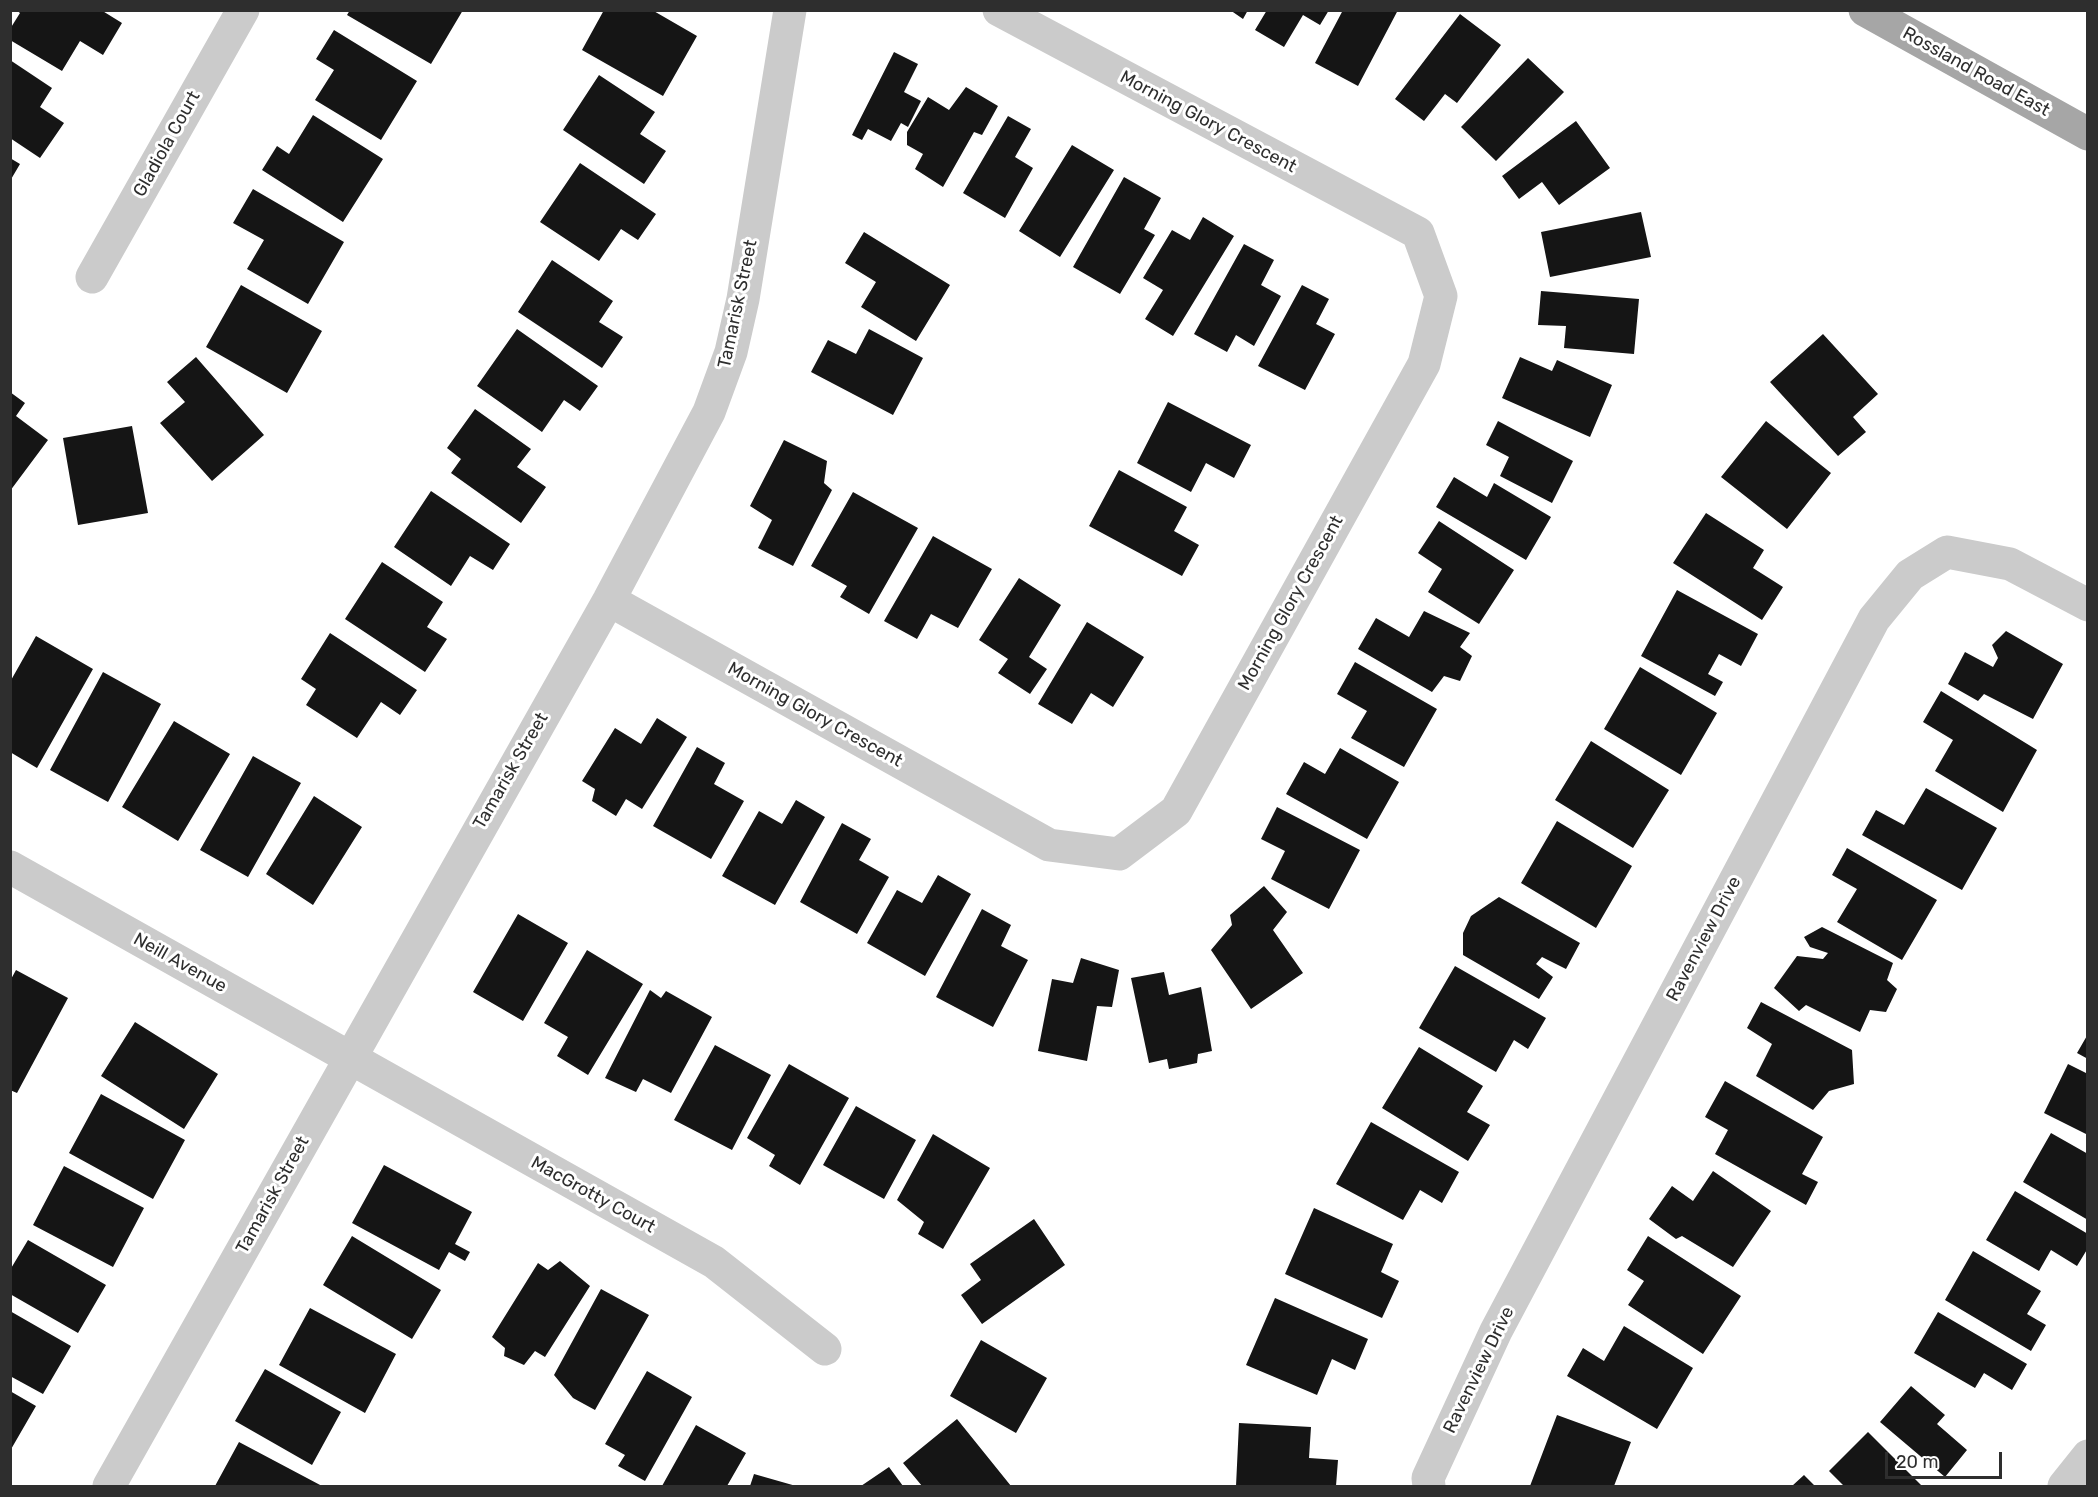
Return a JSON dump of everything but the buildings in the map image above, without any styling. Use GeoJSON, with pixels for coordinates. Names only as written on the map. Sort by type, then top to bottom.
{"type":"FeatureCollection","features":[{"type":"Feature","properties":{"kind":"main road","name":"Rossland Road East"},"geometry":{"type":"LineString","coordinates":[[1865,10],[2088,134]]}},
{"type":"Feature","properties":{"kind":"street","name":"Gladiola Court"},"geometry":{"type":"LineString","coordinates":[[92,277],[243,10]]}},
{"type":"Feature","properties":{"kind":"street","name":"Tamarisk Street"},"geometry":{"type":"LineString","coordinates":[[110,1486],[609,600],[709,412],[732,352],[743,299],[790,10]]}},
{"type":"Feature","properties":{"kind":"street","name":"Morning Glory Crescent"},"geometry":{"type":"LineString","coordinates":[[609,600],[1049,846],[1119,854],[1176,811],[1424,364],[1441,296],[1418,233],[999,10]]}},
{"type":"Feature","properties":{"kind":"street","name":"Ravenview Drive"},"geometry":{"type":"LineString","coordinates":[[1428,1486],[1428,1478],[1496,1331],[1874,619],[1910,575],[1947,552],[2010,564],[2088,605]]}},
{"type":"Feature","properties":{"kind":"street","name":"Neill Avenue"},"geometry":{"type":"LineString","coordinates":[[10,867],[349,1058]]}},
{"type":"Feature","properties":{"kind":"street","name":"MacGrotty Court"},"geometry":{"type":"LineString","coordinates":[[349,1058],[714,1262],[825,1349]]}},
{"type":"Feature","properties":{"kind":"street"},"geometry":{"type":"LineString","coordinates":[[2064,1486],[2088,1456]]}}]}
